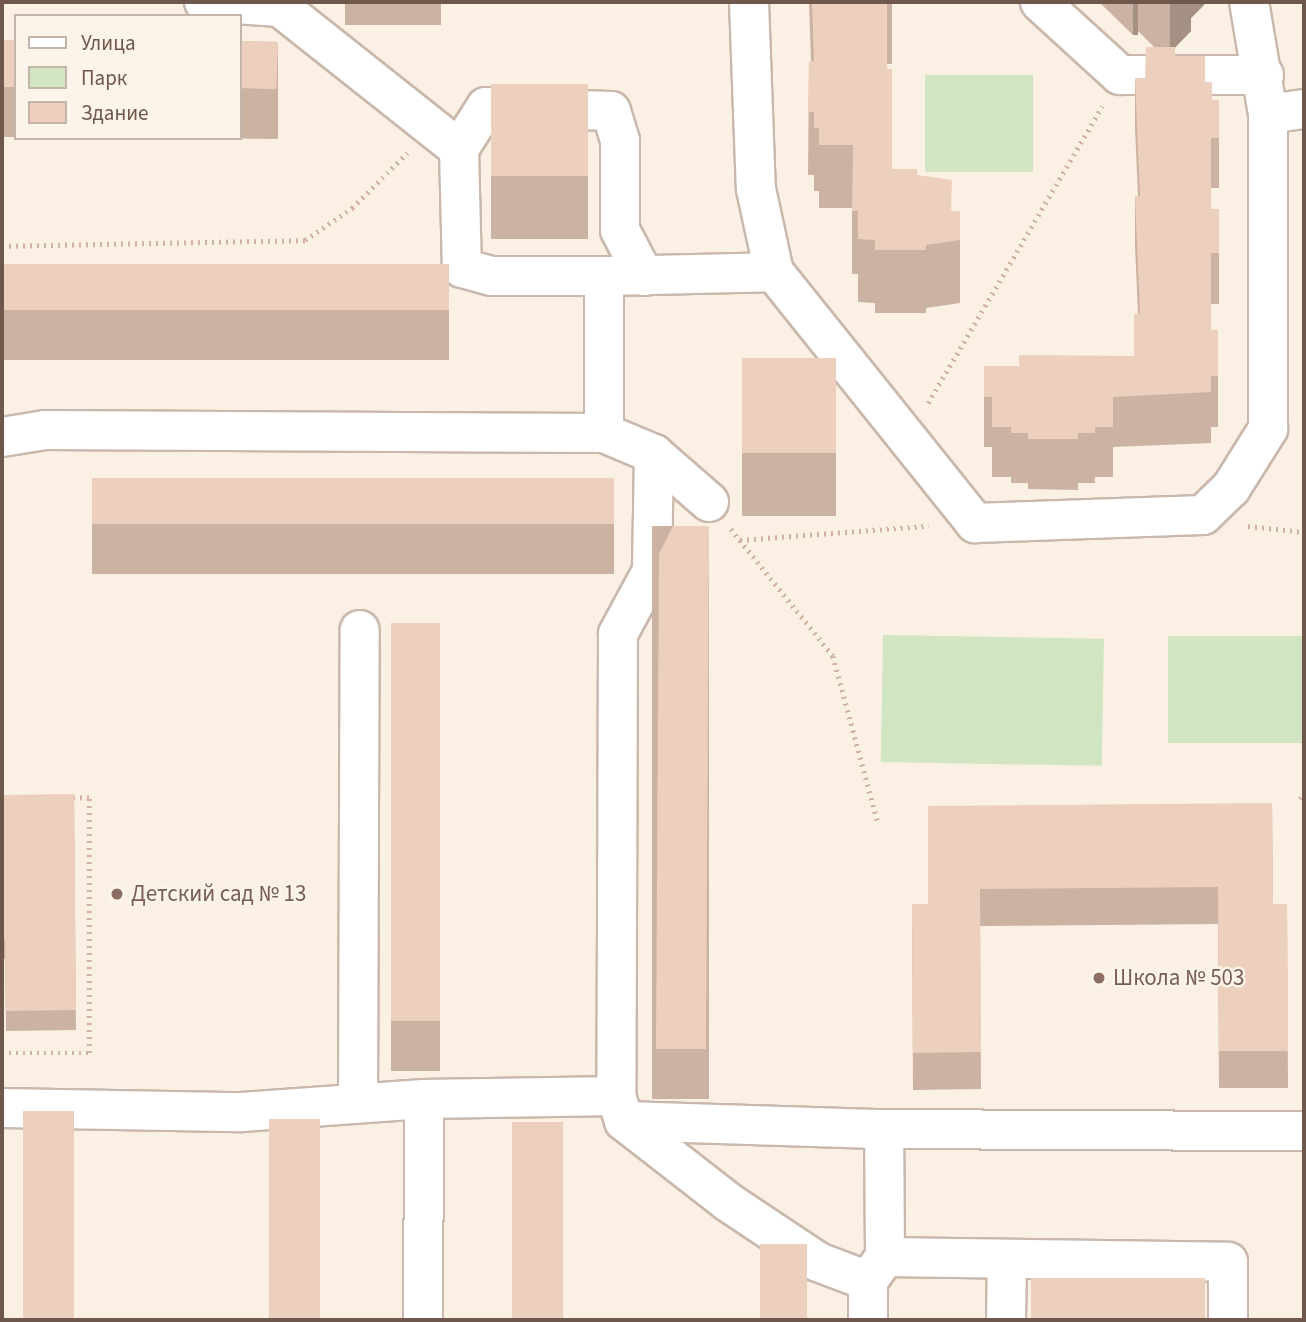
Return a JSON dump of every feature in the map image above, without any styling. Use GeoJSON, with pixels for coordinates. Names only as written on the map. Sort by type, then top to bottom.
{"type":"FeatureCollection","features":[{"type":"Feature","properties":{"kind":"lane"},"geometry":{"type":"LineString","coordinates":[[204,2],[280,6],[445,140],[462,268],[492,276],[644,276],[774,272]]}},
{"type":"Feature","properties":{"kind":"lane"},"geometry":{"type":"LineString","coordinates":[[749,2],[756,190],[774,272],[975,523],[1203,514],[1231,488],[1268,429],[1286,111],[1264,75],[1249,2]]}},
{"type":"Feature","properties":{"kind":"lane"},"geometry":{"type":"LineString","coordinates":[[1040,2],[1120,75],[1264,75]]}},
{"type":"Feature","properties":{"kind":"lane"},"geometry":{"type":"LineString","coordinates":[[445,140],[486,107],[611,111],[620,141],[620,230],[644,276]]}},
{"type":"Feature","properties":{"kind":"lane"},"geometry":{"type":"LineString","coordinates":[[604,276],[604,433]]}},
{"type":"Feature","properties":{"kind":"lane"},"geometry":{"type":"LineString","coordinates":[[2,438],[45,430],[604,433],[654,454],[709,502]]}},
{"type":"Feature","properties":{"kind":"lane"},"geometry":{"type":"LineString","coordinates":[[654,454],[652,571],[618,634],[620,1109],[728,1202],[818,1262],[877,1269],[1007,1259],[1228,1262],[1227,1320]]}},
{"type":"Feature","properties":{"kind":"lane"},"geometry":{"type":"LineString","coordinates":[[358,1102],[360,630]]}},
{"type":"Feature","properties":{"kind":"lane"},"geometry":{"type":"LineString","coordinates":[[423,1320],[424,1099]]}},
{"type":"Feature","properties":{"kind":"lane"},"geometry":{"type":"LineString","coordinates":[[2,1108],[242,1112],[424,1099],[620,1109],[884,1129],[1304,1131]]}},
{"type":"Feature","properties":{"kind":"lane"},"geometry":{"type":"LineString","coordinates":[[868,1320],[877,1269],[884,1129]]}},
{"type":"Feature","properties":{"kind":"lane"},"geometry":{"type":"LineString","coordinates":[[1006,1320],[1007,1259]]}},
{"type":"Feature","properties":{"kind":"path"},"geometry":{"type":"LineString","coordinates":[[908,439],[1120,75]]}},
{"type":"Feature","properties":{"kind":"path"},"geometry":{"type":"LineString","coordinates":[[2,246],[305,240],[445,140]]}},
{"type":"Feature","properties":{"kind":"path"},"geometry":{"type":"LineString","coordinates":[[709,502],[833,656],[878,822]]}},
{"type":"Feature","properties":{"kind":"path"},"geometry":{"type":"LineString","coordinates":[[1203,514],[1265,530],[1304,532]]}},
{"type":"Feature","properties":{"kind":"path"},"geometry":{"type":"LineString","coordinates":[[740,540],[975,523]]}},
{"type":"Feature","properties":{"kind":"path"},"geometry":{"type":"LineString","coordinates":[[1300,799],[1304,793]]}},
{"type":"Feature","properties":{"kind":"path"},"geometry":{"type":"LineString","coordinates":[[2,1054],[89,1053],[89,797],[64,798]]}},
{"type":"Feature","properties":{"kind":"green space"},"geometry":{"type":"Polygon","coordinates":[[[925,75],[1033,75],[1033,172],[925,172],[925,75]]]}},
{"type":"Feature","properties":{"kind":"green space"},"geometry":{"type":"Polygon","coordinates":[[[883,635],[1104,639],[1102,766],[881,762],[883,635]]]}},
{"type":"Feature","properties":{"kind":"green space"},"geometry":{"type":"Polygon","coordinates":[[[1168,636],[1304,636],[1304,743],[1168,743],[1168,636]]]}},
{"type":"Feature","properties":{"kind":"building"},"geometry":{"type":"Polygon","coordinates":[[[812,2],[887,2],[887,69],[892,69],[892,169],[917,169],[917,175],[952,180],[951,211],[960,211],[960,240],[926,245],[926,250],[875,250],[875,240],[858,239],[858,211],[852,211],[853,145],[819,145],[819,128],[814,128],[814,112],[808,112],[809,61],[814,61],[812,2]]]}},
{"type":"Feature","properties":{"kind":"building"},"geometry":{"type":"Polygon","coordinates":[[[2,40],[14,40],[14,87],[2,87],[2,40]]]}},
{"type":"Feature","properties":{"kind":"building"},"geometry":{"type":"Polygon","coordinates":[[[242,41],[278,42],[276,89],[242,88],[242,41]]]}},
{"type":"Feature","properties":{"kind":"building"},"geometry":{"type":"Polygon","coordinates":[[[1146,47],[1175,47],[1175,56],[1205,56],[1205,82],[1212,82],[1212,100],[1219,100],[1219,138],[1211,138],[1211,209],[1219,209],[1219,253],[1211,253],[1211,330],[1218,330],[1218,376],[1211,376],[1211,392],[1113,397],[1113,427],[1095,427],[1095,433],[1078,433],[1078,439],[1028,439],[1028,433],[1011,433],[1011,427],[992,427],[992,397],[984,397],[984,366],[1019,366],[1019,355],[1134,356],[1134,314],[1140,314],[1135,196],[1140,196],[1135,78],[1145,78],[1146,47]]]}},
{"type":"Feature","properties":{"kind":"building"},"geometry":{"type":"Polygon","coordinates":[[[491,84],[588,84],[588,176],[491,176],[491,84]]]}},
{"type":"Feature","properties":{"kind":"building"},"geometry":{"type":"Polygon","coordinates":[[[2,264],[449,264],[449,310],[2,310],[2,264]]]}},
{"type":"Feature","properties":{"kind":"building"},"geometry":{"type":"Polygon","coordinates":[[[742,358],[836,358],[836,453],[742,453],[742,358]]]}},
{"type":"Feature","properties":{"kind":"building"},"geometry":{"type":"Polygon","coordinates":[[[92,478],[614,478],[614,524],[92,524],[92,478]]]}},
{"type":"Feature","properties":{"kind":"building"},"geometry":{"type":"Polygon","coordinates":[[[673,526],[709,526],[706,1049],[656,1049],[659,554],[673,526]]]}},
{"type":"Feature","properties":{"kind":"building"},"geometry":{"type":"Polygon","coordinates":[[[391,623],[440,623],[440,1021],[391,1021],[391,623]]]}},
{"type":"Feature","properties":{"kind":"building"},"geometry":{"type":"Polygon","coordinates":[[[74,794],[76,1010],[6,1011],[5,939],[2,939],[3,795],[74,794]]]}},
{"type":"Feature","properties":{"kind":"building"},"geometry":{"type":"Polygon","coordinates":[[[1272,803],[1273,904],[1287,904],[1288,1051],[1219,1051],[1218,887],[980,889],[981,1052],[913,1053],[912,904],[928,904],[928,806],[1272,803]]]}},
{"type":"Feature","properties":{"kind":"building"},"geometry":{"type":"Polygon","coordinates":[[[23,1111],[74,1111],[74,1320],[23,1320],[23,1111]]]}},
{"type":"Feature","properties":{"kind":"building"},"geometry":{"type":"Polygon","coordinates":[[[269,1119],[320,1119],[320,1320],[269,1320],[269,1119]]]}},
{"type":"Feature","properties":{"kind":"building"},"geometry":{"type":"Polygon","coordinates":[[[512,1122],[563,1122],[563,1320],[512,1320],[512,1122]]]}},
{"type":"Feature","properties":{"kind":"building"},"geometry":{"type":"Polygon","coordinates":[[[760,1244],[807,1244],[807,1320],[760,1320],[760,1244]]]}},
{"type":"Feature","properties":{"kind":"building"},"geometry":{"type":"Polygon","coordinates":[[[1031,1278],[1205,1278],[1205,1320],[1031,1320],[1031,1278]]]}},
{"type":"Feature","properties":{"kind":"place","name":"Детский сад № 13"},"geometry":{"type":"Point","coordinates":[117,894]}},
{"type":"Feature","properties":{"kind":"place","name":"Школа № 503"},"geometry":{"type":"Point","coordinates":[1099,978]}}]}
